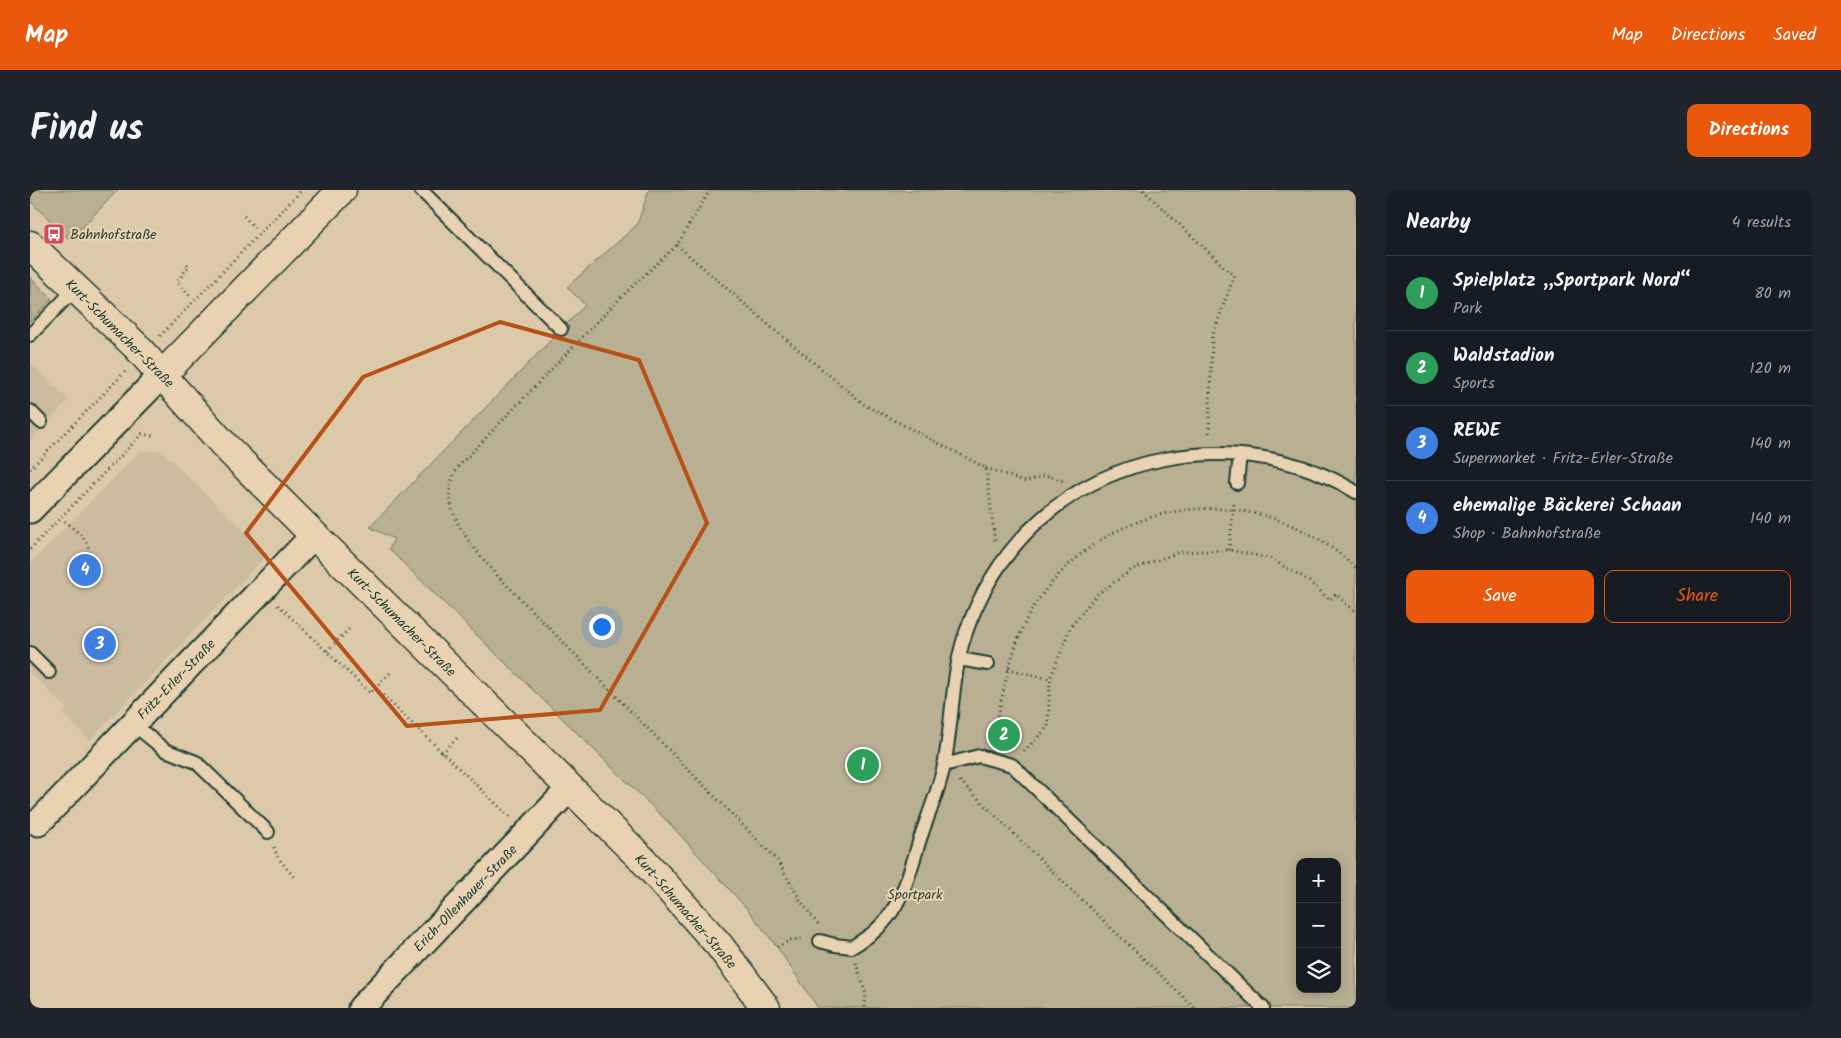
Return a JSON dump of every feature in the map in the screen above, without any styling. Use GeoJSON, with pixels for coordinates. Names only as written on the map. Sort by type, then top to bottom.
{"type":"FeatureCollection","features":[{"type":"Feature","properties":{"kind":"street"},"geometry":{"type":"LineString","coordinates":[[30,510],[342,190]]}},
{"type":"Feature","properties":{"kind":"street","name":"Kurt-Schumacher-Straße"},"geometry":{"type":"LineString","coordinates":[[30,245],[136,346],[226,447],[674,892],[719,945],[766,1008]]}},
{"type":"Feature","properties":{"kind":"street","name":"Fritz-Erler-Straße"},"geometry":{"type":"LineString","coordinates":[[38,823],[314,535]]}},
{"type":"Feature","properties":{"kind":"street","name":"Erich-Ollenhauer-Straße"},"geometry":{"type":"LineString","coordinates":[[361,1008],[570,788]]}},
{"type":"Feature","properties":{"kind":"lane"},"geometry":{"type":"LineString","coordinates":[[421,190],[560,329]]}},
{"type":"Feature","properties":{"kind":"lane"},"geometry":{"type":"LineString","coordinates":[[30,335],[76,288]]}},
{"type":"Feature","properties":{"kind":"lane"},"geometry":{"type":"LineString","coordinates":[[30,412],[41,422]]}},
{"type":"Feature","properties":{"kind":"lane"},"geometry":{"type":"LineString","coordinates":[[820,941],[852,947],[876,930],[892,912],[904,890],[944,765],[959,659],[965,634],[998,568],[1012,549],[1041,518],[1084,487],[1136,465],[1176,457],[1208,454],[1240,455],[1289,463],[1313,470],[1356,492]]}},
{"type":"Feature","properties":{"kind":"lane"},"geometry":{"type":"LineString","coordinates":[[1236,483],[1240,455]]}},
{"type":"Feature","properties":{"kind":"lane"},"geometry":{"type":"LineString","coordinates":[[30,654],[50,672]]}},
{"type":"Feature","properties":{"kind":"lane"},"geometry":{"type":"LineString","coordinates":[[959,659],[988,664]]}},
{"type":"Feature","properties":{"kind":"lane"},"geometry":{"type":"LineString","coordinates":[[132,724],[165,750],[196,762],[268,832]]}},
{"type":"Feature","properties":{"kind":"lane"},"geometry":{"type":"LineString","coordinates":[[944,765],[979,756],[1012,765],[1262,1008]]}},
{"type":"Feature","properties":{"kind":"path"},"geometry":{"type":"LineString","coordinates":[[182,312],[302,190]]}},
{"type":"Feature","properties":{"kind":"path"},"geometry":{"type":"LineString","coordinates":[[710,190],[677,245],[620,298],[469,456],[454,473],[449,492],[453,512],[469,541],[493,571],[776,860],[802,903],[835,945]]}},
{"type":"Feature","properties":{"kind":"path"},"geometry":{"type":"LineString","coordinates":[[1143,190],[1234,276],[1212,337],[1208,454]]}},
{"type":"Feature","properties":{"kind":"path"},"geometry":{"type":"LineString","coordinates":[[244,216],[257,230]]}},
{"type":"Feature","properties":{"kind":"path"},"geometry":{"type":"LineString","coordinates":[[677,245],[770,327],[865,404],[986,468],[1026,482],[1045,475],[1084,487]]}},
{"type":"Feature","properties":{"kind":"path"},"geometry":{"type":"LineString","coordinates":[[187,264],[189,266],[177,282],[191,297]]}},
{"type":"Feature","properties":{"kind":"path"},"geometry":{"type":"LineString","coordinates":[[30,468],[107,389]]}},
{"type":"Feature","properties":{"kind":"path"},"geometry":{"type":"LineString","coordinates":[[30,549],[142,434],[154,436]]}},
{"type":"Feature","properties":{"kind":"path"},"geometry":{"type":"LineString","coordinates":[[986,468],[998,568]]}},
{"type":"Feature","properties":{"kind":"path"},"geometry":{"type":"LineString","coordinates":[[1229,550],[1234,502]]}},
{"type":"Feature","properties":{"kind":"path"},"geometry":{"type":"LineString","coordinates":[[992,746],[1009,669],[1019,637],[1035,605],[1051,584],[1076,558],[1098,541],[1124,526],[1158,514],[1189,509],[1233,508],[1285,522],[1312,534],[1333,548],[1356,568]]}},
{"type":"Feature","properties":{"kind":"path"},"geometry":{"type":"LineString","coordinates":[[65,521],[88,544],[88,556]]}},
{"type":"Feature","properties":{"kind":"path"},"geometry":{"type":"LineString","coordinates":[[1012,765],[1048,727],[1050,679],[1070,628],[1096,595],[1133,569],[1180,552],[1229,550],[1269,558],[1305,578],[1330,600],[1336,594],[1356,613]]}},
{"type":"Feature","properties":{"kind":"path"},"geometry":{"type":"LineString","coordinates":[[277,605],[370,693],[392,671]]}},
{"type":"Feature","properties":{"kind":"path"},"geometry":{"type":"LineString","coordinates":[[326,652],[349,628]]}},
{"type":"Feature","properties":{"kind":"path"},"geometry":{"type":"LineString","coordinates":[[1004,667],[1050,679]]}},
{"type":"Feature","properties":{"kind":"path"},"geometry":{"type":"LineString","coordinates":[[376,688],[510,818]]}},
{"type":"Feature","properties":{"kind":"path"},"geometry":{"type":"LineString","coordinates":[[442,753],[459,736]]}},
{"type":"Feature","properties":{"kind":"path"},"geometry":{"type":"LineString","coordinates":[[944,765],[1195,1008]]}},
{"type":"Feature","properties":{"kind":"path"},"geometry":{"type":"LineString","coordinates":[[268,832],[278,858],[295,878]]}},
{"type":"Feature","properties":{"kind":"path"},"geometry":{"type":"LineString","coordinates":[[777,947],[791,940],[810,938],[820,941]]}},
{"type":"Feature","properties":{"kind":"path"},"geometry":{"type":"LineString","coordinates":[[852,947],[866,994],[865,1008]]}},
{"type":"Feature","properties":{"kind":"highlighted area"},"geometry":{"type":"Polygon","coordinates":[[[500,322],[639,360],[707,523],[600,710],[407,726],[246,533],[363,377],[500,322]]]}},
{"type":"Feature","properties":{"kind":"shaded area"},"geometry":{"type":"Polygon","coordinates":[[[30,362],[69,400],[30,441],[30,362]]]}},
{"type":"Feature","properties":{"kind":"shaded area"},"geometry":{"type":"Polygon","coordinates":[[[161,450],[268,554],[90,740],[62,714],[67,709],[30,673],[30,564],[140,451],[161,450]]]}},
{"type":"Feature","properties":{"kind":"green space"},"geometry":{"type":"Polygon","coordinates":[[[30,190],[118,190],[70,240],[30,201],[30,190]]]}},
{"type":"Feature","properties":{"kind":"green space","name":"Sportpark"},"geometry":{"type":"Polygon","coordinates":[[[649,190],[1356,190],[1356,1008],[818,1008],[777,947],[749,911],[670,824],[389,549],[394,539],[370,527],[585,305],[567,287],[637,225],[649,190]]]}},
{"type":"Feature","properties":{"kind":"green space"},"geometry":{"type":"Polygon","coordinates":[[[30,277],[52,299],[30,322],[30,277]]]}},
{"type":"Feature","properties":{"kind":"place","name":"Bahnhofstraße"},"geometry":{"type":"Point","coordinates":[54,234]}},
{"type":"Feature","properties":{"kind":"place","name":"ehemalige Bäckerei Schaan"},"geometry":{"type":"Point","coordinates":[85,570]}},
{"type":"Feature","properties":{"kind":"place","name":"REWE"},"geometry":{"type":"Point","coordinates":[100,644]}},
{"type":"Feature","properties":{"kind":"place","name":"Waldstadion"},"geometry":{"type":"Point","coordinates":[1004,735]}},
{"type":"Feature","properties":{"kind":"place","name":"Spielplatz „Sportpark Nord“"},"geometry":{"type":"Point","coordinates":[863,765]}}]}
